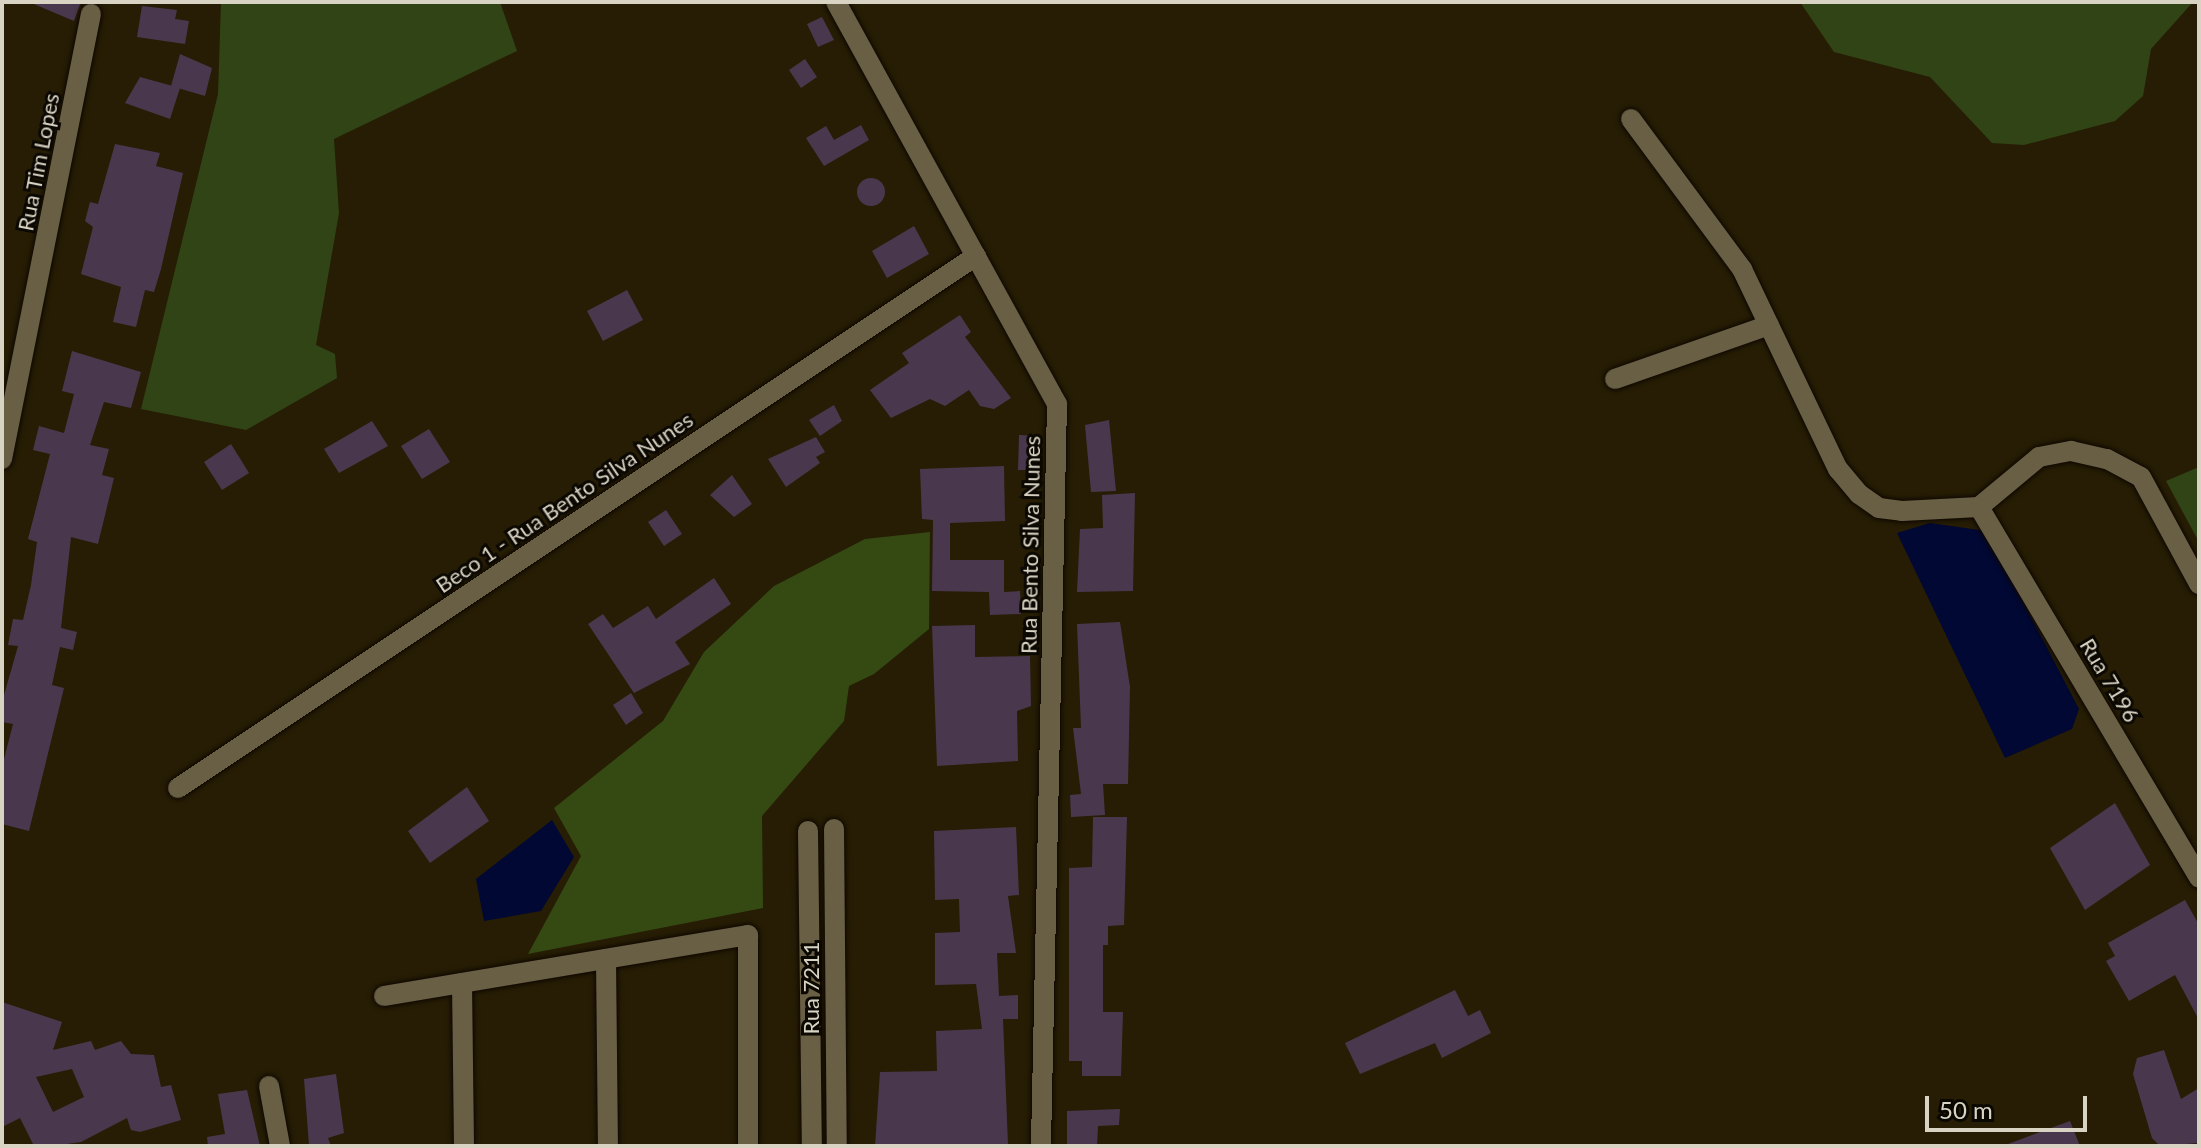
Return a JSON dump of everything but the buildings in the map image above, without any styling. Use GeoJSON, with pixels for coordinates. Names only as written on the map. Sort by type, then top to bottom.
{"type":"FeatureCollection","features":[{"type":"Feature","properties":{"kind":"street","name":"Rua Bento Silva Nunes"},"geometry":{"type":"LineString","coordinates":[[836,2],[1057,404],[1041,1146]]}},
{"type":"Feature","properties":{"kind":"street","name":"Rua Tim Lopes"},"geometry":{"type":"LineString","coordinates":[[2,459],[91,14]]}},
{"type":"Feature","properties":{"kind":"street"},"geometry":{"type":"LineString","coordinates":[[1631,119],[1729,248],[1838,469],[1859,494],[1879,508],[1902,511],[1979,507],[2039,457],[2071,451],[2107,459],[2141,477],[2199,584]]}},
{"type":"Feature","properties":{"kind":"street","name":"Beco 1 - Rua Bento Silva Nunes"},"geometry":{"type":"LineString","coordinates":[[178,788],[976,256]]}},
{"type":"Feature","properties":{"kind":"street"},"geometry":{"type":"LineString","coordinates":[[1615,379],[1769,325]]}},
{"type":"Feature","properties":{"kind":"street","name":"Rua 7196"},"geometry":{"type":"LineString","coordinates":[[1979,507],[2199,878]]}},
{"type":"Feature","properties":{"kind":"street","name":"Rua 7211"},"geometry":{"type":"LineString","coordinates":[[834,829],[837,1146]]}},
{"type":"Feature","properties":{"kind":"street"},"geometry":{"type":"LineString","coordinates":[[808,831],[812,1146]]}},
{"type":"Feature","properties":{"kind":"street"},"geometry":{"type":"LineString","coordinates":[[384,996],[748,935],[748,1146]]}},
{"type":"Feature","properties":{"kind":"street"},"geometry":{"type":"LineString","coordinates":[[606,959],[608,1146]]}},
{"type":"Feature","properties":{"kind":"street"},"geometry":{"type":"LineString","coordinates":[[462,983],[464,1146]]}},
{"type":"Feature","properties":{"kind":"street"},"geometry":{"type":"LineString","coordinates":[[269,1086],[280,1146]]}},
{"type":"Feature","properties":{"kind":"green space"},"geometry":{"type":"Polygon","coordinates":[[[221,2],[500,2],[517,51],[334,139],[339,213],[316,345],[335,354],[337,378],[246,430],[141,409],[218,94],[221,2]]]}},
{"type":"Feature","properties":{"kind":"green space"},"geometry":{"type":"Polygon","coordinates":[[[1800,2],[2193,2],[2151,49],[2143,96],[2115,121],[2024,145],[1992,143],[1930,77],[1834,52],[1800,2]]]}},
{"type":"Feature","properties":{"kind":"green space"},"geometry":{"type":"Polygon","coordinates":[[[2199,467],[2199,542],[2166,481],[2199,467]]]}},
{"type":"Feature","properties":{"kind":"green space"},"geometry":{"type":"Polygon","coordinates":[[[930,532],[929,629],[874,674],[849,686],[844,721],[762,816],[763,908],[528,954],[581,856],[554,808],[663,721],[704,652],[774,586],[865,539],[930,532]]]}},
{"type":"Feature","properties":{"kind":"water"},"geometry":{"type":"Polygon","coordinates":[[[1930,523],[1986,531],[2079,709],[2072,729],[2005,758],[1897,533],[1930,523]]]}},
{"type":"Feature","properties":{"kind":"water"},"geometry":{"type":"Polygon","coordinates":[[[552,820],[574,857],[541,911],[484,921],[476,879],[552,820]]]}}]}
